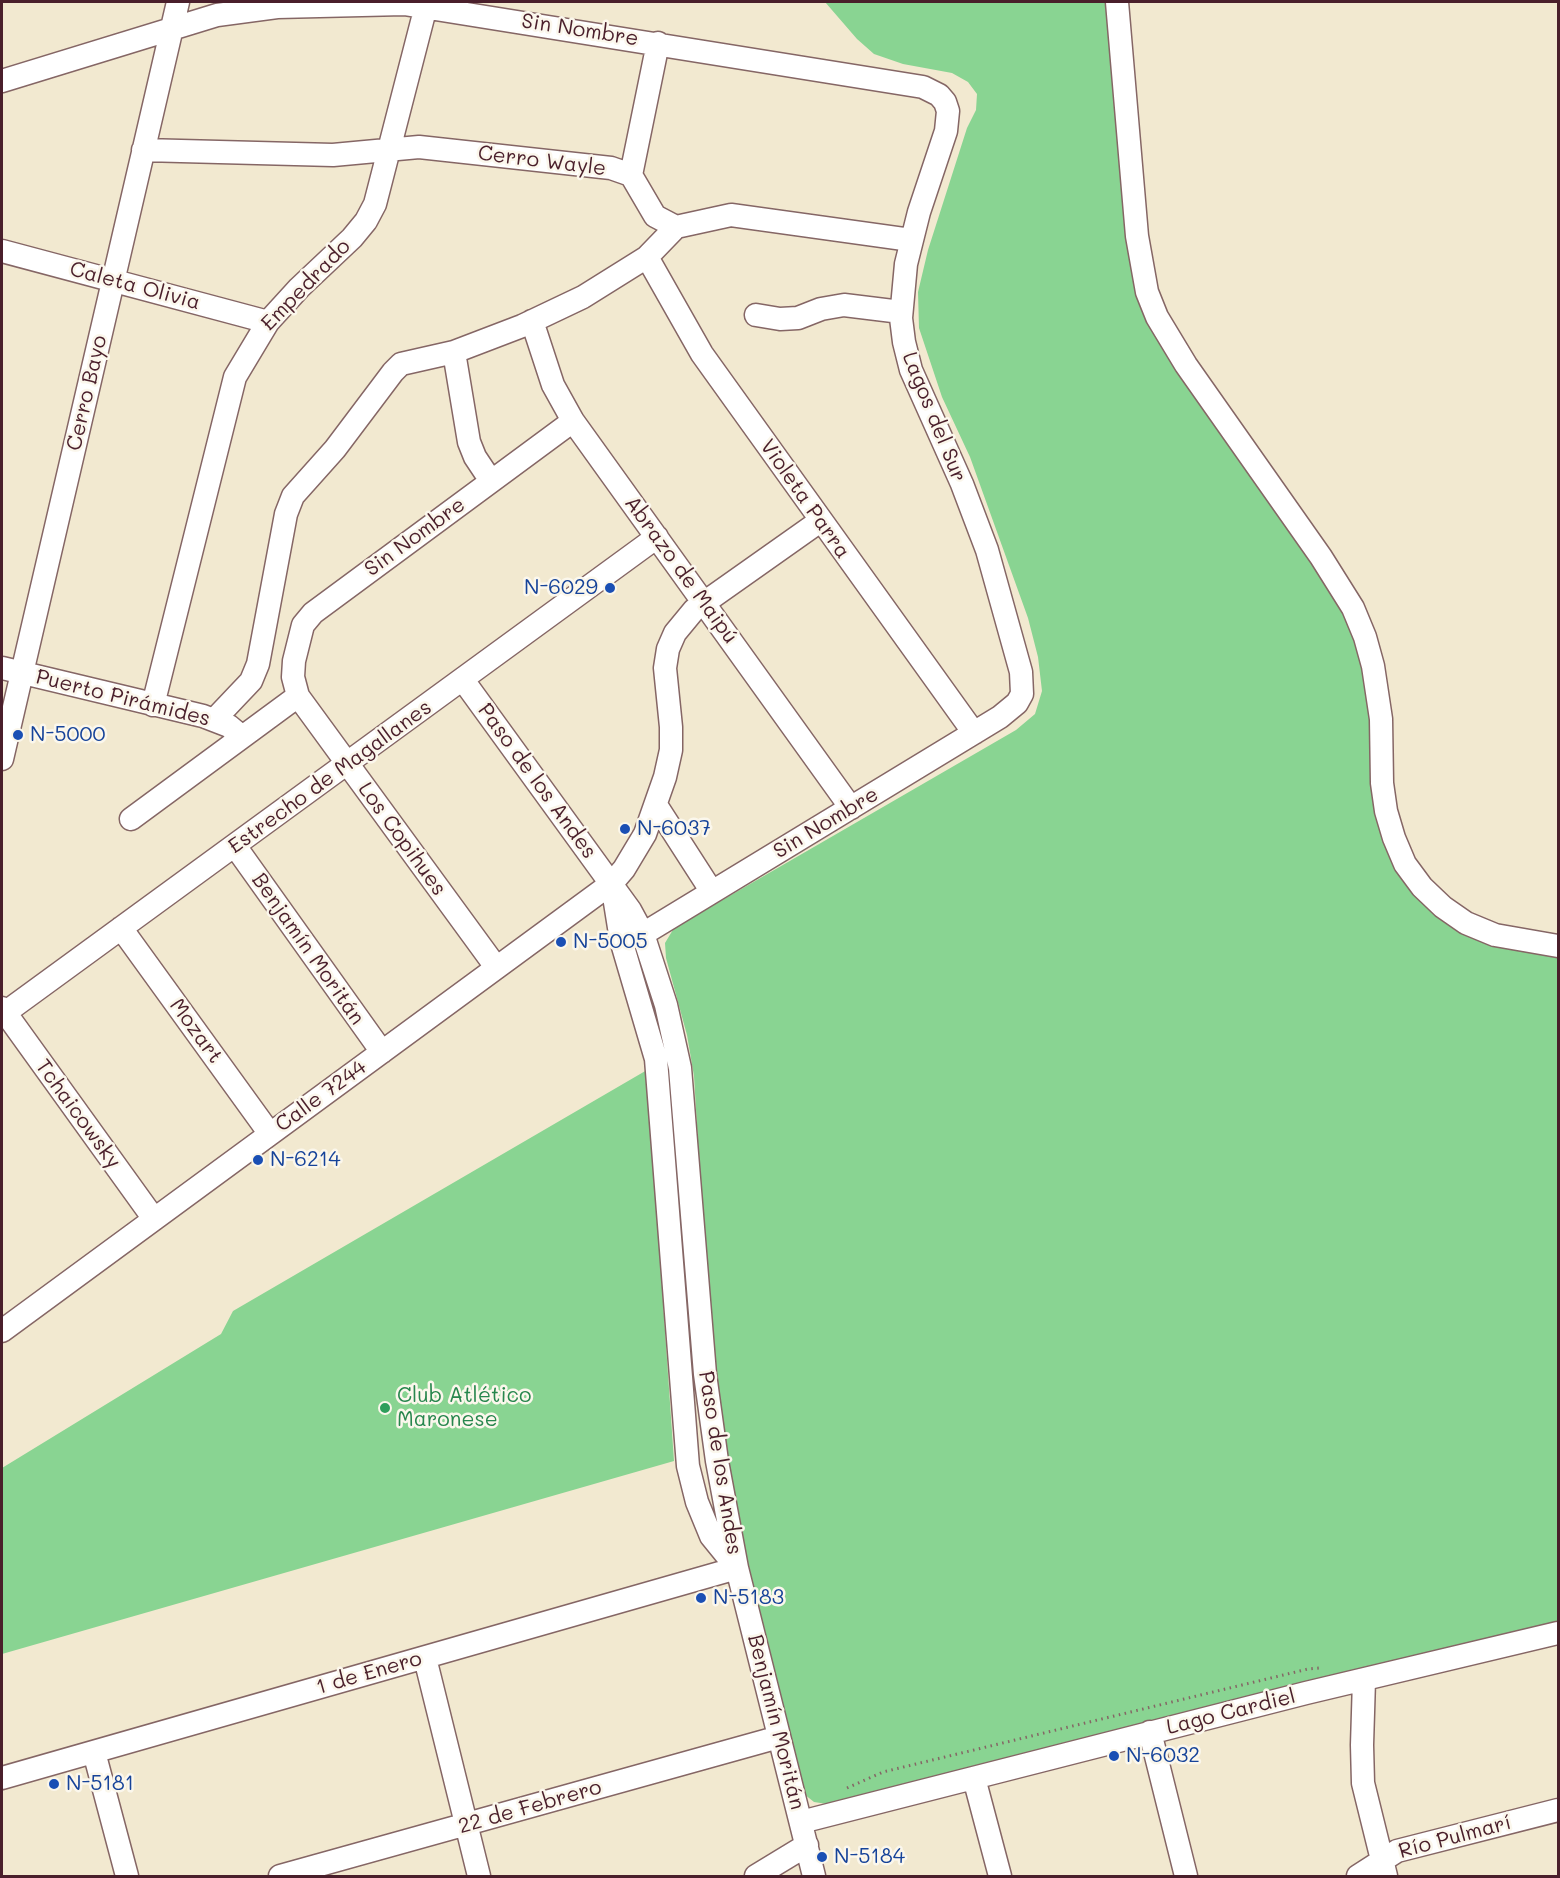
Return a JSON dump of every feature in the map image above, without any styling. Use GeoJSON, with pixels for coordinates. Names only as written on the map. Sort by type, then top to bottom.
{"type":"FeatureCollection","features":[{"type":"Feature","properties":{"kind":"street","name":"Cerro Bayo"},"geometry":{"type":"LineString","coordinates":[[2,759],[12,670],[113,280],[178,2]]}},
{"type":"Feature","properties":{"kind":"street"},"geometry":{"type":"LineString","coordinates":[[1118,2],[1137,236],[1147,292],[1156,317],[1186,365],[1321,558],[1353,608],[1365,636],[1373,666],[1381,719],[1383,792],[1394,838],[1405,864],[1422,887],[1443,908],[1466,922],[1495,935],[1558,946]]}},
{"type":"Feature","properties":{"kind":"street","name":"Sin Nombre"},"geometry":{"type":"LineString","coordinates":[[2,81],[172,26],[217,15],[255,9],[379,3],[426,6],[923,87],[939,95],[945,102]]}},
{"type":"Feature","properties":{"kind":"street","name":"Empedrado"},"geometry":{"type":"LineString","coordinates":[[153,705],[229,398],[246,355],[268,322],[366,221],[375,204],[426,6]]}},
{"type":"Feature","properties":{"kind":"street"},"geometry":{"type":"LineString","coordinates":[[631,175],[658,43]]}},
{"type":"Feature","properties":{"kind":"street","name":"Lagos del Sur"},"geometry":{"type":"LineString","coordinates":[[945,102],[948,111],[946,131],[911,240],[901,312],[904,342],[911,370],[962,484],[987,550],[1021,672],[1022,694]]}},
{"type":"Feature","properties":{"kind":"street","name":"Cerro Wayle"},"geometry":{"type":"LineString","coordinates":[[143,150],[333,155],[390,149],[433,148],[611,168],[631,175],[655,216],[676,227]]}},
{"type":"Feature","properties":{"kind":"street"},"geometry":{"type":"LineString","coordinates":[[214,720],[251,681],[258,664],[286,514],[293,496],[335,449],[401,364],[454,352],[532,321],[583,297],[646,257],[676,227],[731,215],[911,240]]}},
{"type":"Feature","properties":{"kind":"street","name":"Caleta Olivia"},"geometry":{"type":"LineString","coordinates":[[2,251],[268,322]]}},
{"type":"Feature","properties":{"kind":"street","name":"Violeta Parra"},"geometry":{"type":"LineString","coordinates":[[646,257],[702,354],[974,734]]}},
{"type":"Feature","properties":{"kind":"street"},"geometry":{"type":"LineString","coordinates":[[756,315],[780,319],[798,318],[821,309],[844,305],[901,312]]}},
{"type":"Feature","properties":{"kind":"street","name":"Abrazo de Maipú"},"geometry":{"type":"LineString","coordinates":[[532,321],[553,386],[573,421],[851,808]]}},
{"type":"Feature","properties":{"kind":"street"},"geometry":{"type":"LineString","coordinates":[[454,352],[469,442],[475,457],[491,481]]}},
{"type":"Feature","properties":{"kind":"street","name":"Sin Nombre"},"geometry":{"type":"LineString","coordinates":[[295,687],[298,639],[303,625],[313,613],[573,421]]}},
{"type":"Feature","properties":{"kind":"street"},"geometry":{"type":"LineString","coordinates":[[612,883],[634,853],[656,805],[671,750],[672,727],[666,677],[668,649],[684,621],[704,602],[820,521]]}},
{"type":"Feature","properties":{"kind":"street","name":"Estrecho de Magallanes"},"geometry":{"type":"LineString","coordinates":[[3,1012],[235,846],[657,537]]}},
{"type":"Feature","properties":{"kind":"street","name":"Puerto Pirámides"},"geometry":{"type":"LineString","coordinates":[[12,670],[214,720],[229,726],[241,736]]}},
{"type":"Feature","properties":{"kind":"street","name":"Paso de los Andes"},"geometry":{"type":"LineString","coordinates":[[463,680],[612,883],[677,1047],[708,1408],[737,1568]]}},
{"type":"Feature","properties":{"kind":"street"},"geometry":{"type":"LineString","coordinates":[[131,819],[241,736],[295,687]]}},
{"type":"Feature","properties":{"kind":"street","name":"Los Copihues"},"geometry":{"type":"LineString","coordinates":[[295,687],[347,764],[496,967]]}},
{"type":"Feature","properties":{"kind":"street","name":"Sin Nombre"},"geometry":{"type":"LineString","coordinates":[[632,937],[712,892],[974,734],[1010,710],[1022,694]]}},
{"type":"Feature","properties":{"kind":"street"},"geometry":{"type":"LineString","coordinates":[[656,805],[712,892]]}},
{"type":"Feature","properties":{"kind":"street","name":"Benjamín Moritán"},"geometry":{"type":"LineString","coordinates":[[235,846],[382,1052]]}},
{"type":"Feature","properties":{"kind":"street","name":"Calle 7244"},"geometry":{"type":"LineString","coordinates":[[2,1331],[612,883]]}},
{"type":"Feature","properties":{"kind":"street","name":"Mozart"},"geometry":{"type":"LineString","coordinates":[[121,928],[270,1134]]}},
{"type":"Feature","properties":{"kind":"street","name":"Tchaicowsky"},"geometry":{"type":"LineString","coordinates":[[3,1012],[154,1219]]}},
{"type":"Feature","properties":{"kind":"street","name":"Benjamín Moritán"},"geometry":{"type":"LineString","coordinates":[[737,1568],[814,1876]]}},
{"type":"Feature","properties":{"kind":"street","name":"1 de Enero"},"geometry":{"type":"LineString","coordinates":[[2,1778],[737,1568]]}},
{"type":"Feature","properties":{"kind":"street","name":"Lago Cardiel"},"geometry":{"type":"LineString","coordinates":[[801,1822],[1150,1732],[1558,1633]]}},
{"type":"Feature","properties":{"kind":"street"},"geometry":{"type":"LineString","coordinates":[[424,1658],[479,1876]]}},
{"type":"Feature","properties":{"kind":"street"},"geometry":{"type":"LineString","coordinates":[[1364,1680],[1362,1765],[1366,1800],[1383,1868]]}},
{"type":"Feature","properties":{"kind":"street"},"geometry":{"type":"LineString","coordinates":[[1150,1732],[1186,1876]]}},
{"type":"Feature","properties":{"kind":"street","name":"22 de Febrero"},"geometry":{"type":"LineString","coordinates":[[280,1876],[779,1737]]}},
{"type":"Feature","properties":{"kind":"street"},"geometry":{"type":"LineString","coordinates":[[94,1752],[127,1876]]}},
{"type":"Feature","properties":{"kind":"street"},"geometry":{"type":"LineString","coordinates":[[974,1778],[1000,1876]]}},
{"type":"Feature","properties":{"kind":"street","name":"Río Pulmarí"},"geometry":{"type":"LineString","coordinates":[[1358,1876],[1383,1868],[1410,1847],[1558,1810]]}},
{"type":"Feature","properties":{"kind":"street"},"geometry":{"type":"LineString","coordinates":[[756,1876],[807,1845]]}},
{"type":"Feature","properties":{"kind":"green space"},"geometry":{"type":"Polygon","coordinates":[[[825,2],[1117,2],[1147,292],[1353,608],[1386,811],[1443,907],[1558,946],[1558,1625],[827,1804],[814,1802],[804,1794],[742,1541],[710,1344],[694,1076],[687,1035],[666,958],[665,943],[674,928],[1016,730],[1035,714],[1042,691],[1038,657],[1028,618],[970,457],[942,397],[919,328],[918,292],[928,250],[967,128],[976,110],[977,94],[968,82],[952,73],[903,64],[874,54],[857,39],[825,2]]]}},
{"type":"Feature","properties":{"kind":"green space","name":"Club Atlético Maronese"},"geometry":{"type":"Polygon","coordinates":[[[647,1070],[674,1461],[2,1654],[2,1468],[221,1334],[233,1311],[647,1070]]]}},
{"type":"Feature","properties":{"kind":"place","name":"N-6029"},"geometry":{"type":"Point","coordinates":[610,588]}},
{"type":"Feature","properties":{"kind":"place","name":"N-5000"},"geometry":{"type":"Point","coordinates":[18,735]}},
{"type":"Feature","properties":{"kind":"place","name":"N-6037"},"geometry":{"type":"Point","coordinates":[625,829]}},
{"type":"Feature","properties":{"kind":"place","name":"N-5005"},"geometry":{"type":"Point","coordinates":[561,942]}},
{"type":"Feature","properties":{"kind":"place","name":"N-6214"},"geometry":{"type":"Point","coordinates":[258,1160]}},
{"type":"Feature","properties":{"kind":"place","name":"Club Atlético Maronese"},"geometry":{"type":"Point","coordinates":[385,1408]}},
{"type":"Feature","properties":{"kind":"place","name":"N-5183"},"geometry":{"type":"Point","coordinates":[701,1598]}},
{"type":"Feature","properties":{"kind":"place","name":"N-6032"},"geometry":{"type":"Point","coordinates":[1114,1756]}},
{"type":"Feature","properties":{"kind":"place","name":"N-5181"},"geometry":{"type":"Point","coordinates":[54,1784]}},
{"type":"Feature","properties":{"kind":"place","name":"N-5184"},"geometry":{"type":"Point","coordinates":[822,1857]}}]}
